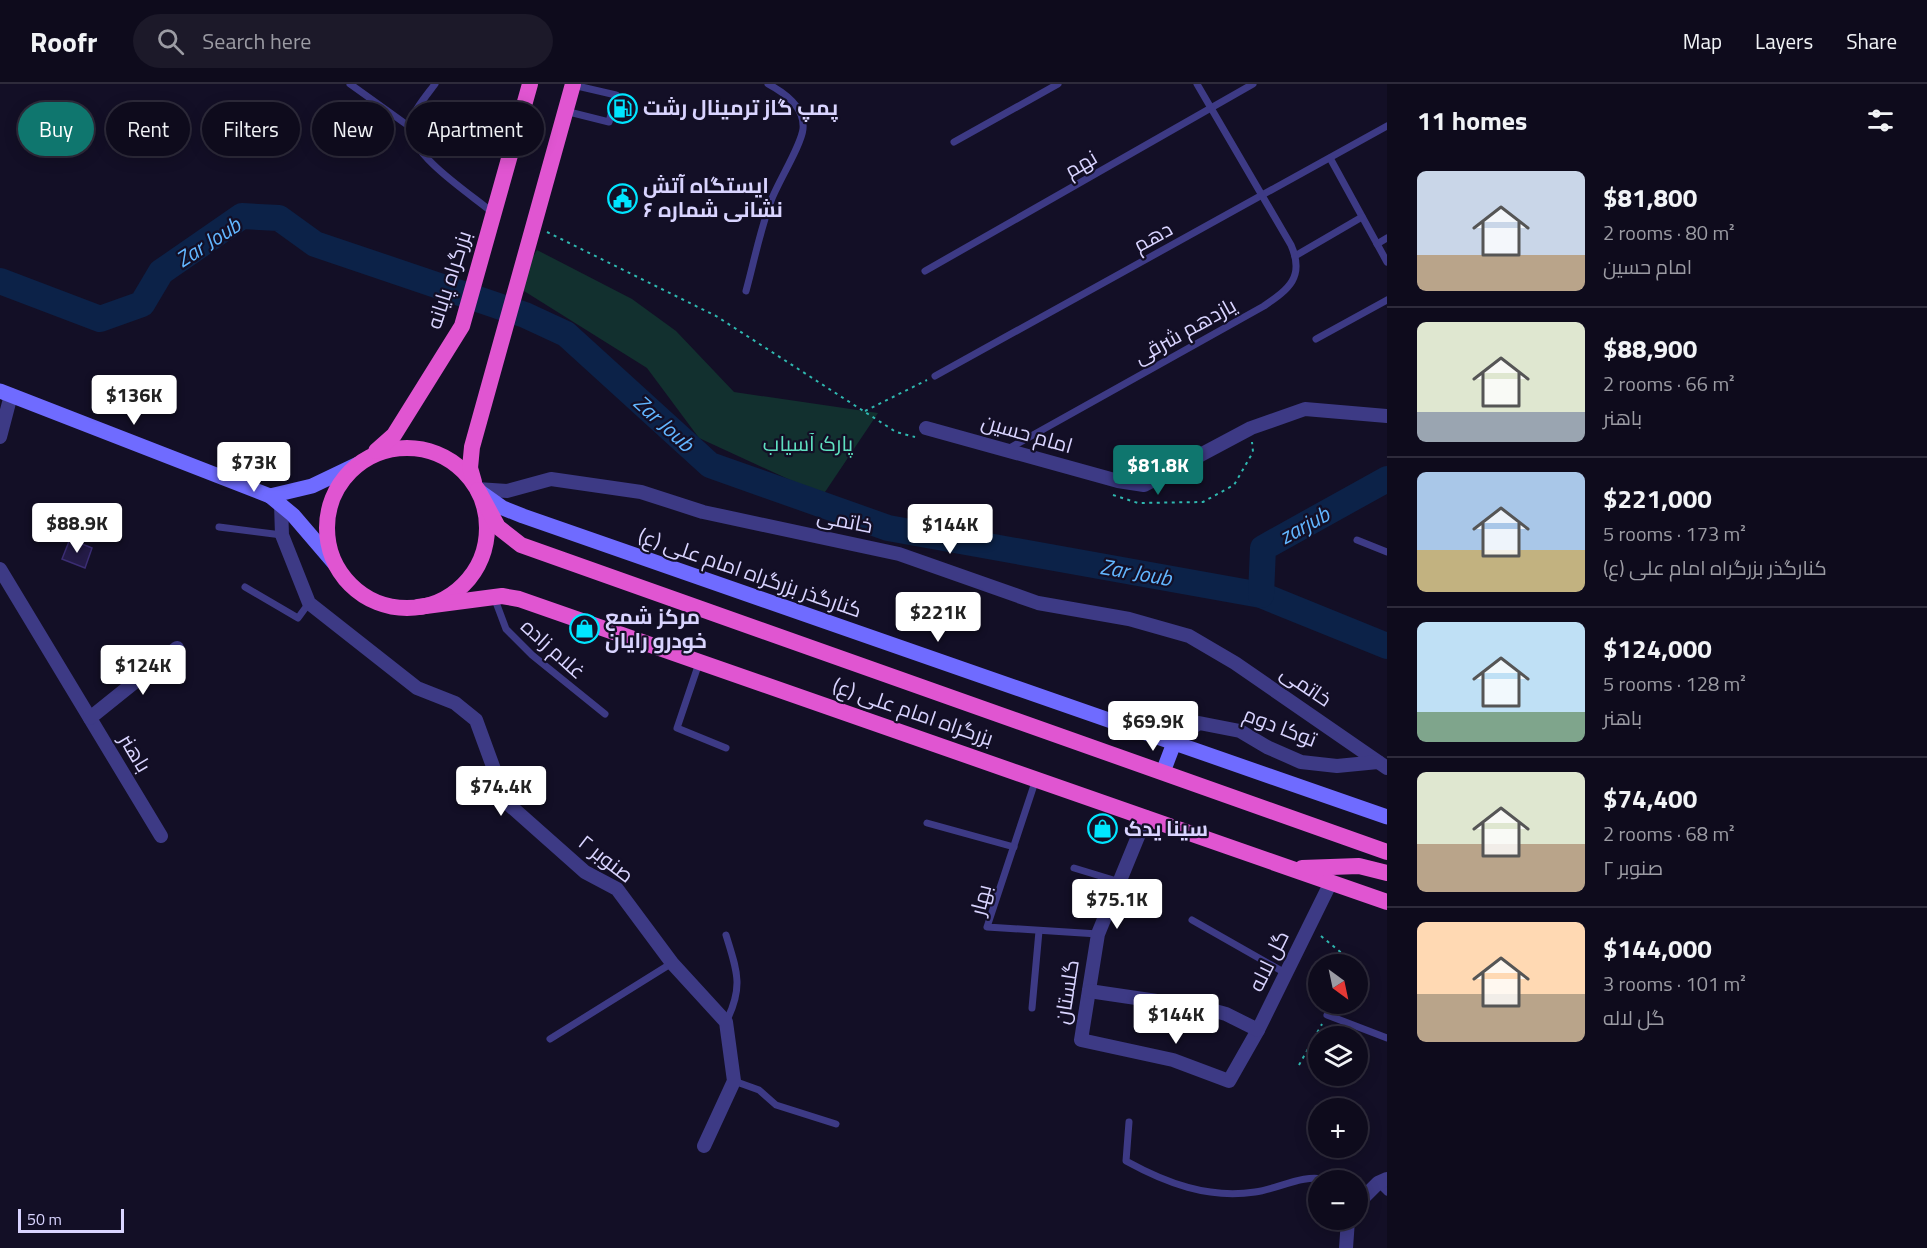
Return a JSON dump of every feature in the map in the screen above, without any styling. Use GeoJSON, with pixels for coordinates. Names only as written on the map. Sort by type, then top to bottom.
{"type":"FeatureCollection","features":[{"type":"Feature","properties":{"kind":"highway","name":"بزرگراه پایانه"},"geometry":{"type":"LineString","coordinates":[[359,463],[394,435],[463,323],[530,84]]}},
{"type":"Feature","properties":{"kind":"highway"},"geometry":{"type":"LineString","coordinates":[[573,84],[472,447],[470,468],[477,489],[487,523],[486,542],[480,560],[457,590],[435,602],[418,606],[392,606],[370,599],[351,585],[335,564],[327,538],[328,512],[340,484],[359,463],[392,449],[426,450],[453,462],[477,489],[498,527],[509,538],[521,545],[1387,852]]}},
{"type":"Feature","properties":{"kind":"highway","name":"بزرگراه امام علی (ع)"},"geometry":{"type":"LineString","coordinates":[[418,606],[494,597],[519,599],[1387,902]]}},
{"type":"Feature","properties":{"kind":"highway"},"geometry":{"type":"LineString","coordinates":[[1292,869],[1359,866],[1387,873]]}},
{"type":"Feature","properties":{"kind":"main road"},"geometry":{"type":"LineString","coordinates":[[6,393],[269,497],[304,526],[335,564]]}},
{"type":"Feature","properties":{"kind":"main road"},"geometry":{"type":"LineString","coordinates":[[269,497],[312,486],[359,463]]}},
{"type":"Feature","properties":{"kind":"main road","name":"کنارگذر بزرگراه امام علی (ع)"},"geometry":{"type":"LineString","coordinates":[[477,489],[503,508],[523,516],[1387,817]]}},
{"type":"Feature","properties":{"kind":"main road"},"geometry":{"type":"LineString","coordinates":[[1163,772],[1174,743]]}},
{"type":"Feature","properties":{"kind":"street"},"geometry":{"type":"LineString","coordinates":[[0,437],[6,393]]}},
{"type":"Feature","properties":{"kind":"street","name":"امام حسین"},"geometry":{"type":"LineString","coordinates":[[924,433],[1006,450],[1118,481],[1144,485],[1251,428],[1305,409],[1387,416]]}},
{"type":"Feature","properties":{"kind":"street","name":"خاتمی"},"geometry":{"type":"LineString","coordinates":[[477,489],[507,491],[551,479],[641,492],[703,512],[899,554],[1038,603],[1129,619],[1189,636],[1235,663],[1383,765]]}},
{"type":"Feature","properties":{"kind":"street"},"geometry":{"type":"LineString","coordinates":[[269,497],[309,603]]}},
{"type":"Feature","properties":{"kind":"street","name":"باهنر"},"geometry":{"type":"LineString","coordinates":[[0,568],[161,836]]}},
{"type":"Feature","properties":{"kind":"street","name":"صنوبر ۲"},"geometry":{"type":"LineString","coordinates":[[309,603],[417,688],[455,704],[476,720],[506,801],[585,872],[617,889],[672,963],[726,1022]]}},
{"type":"Feature","properties":{"kind":"street"},"geometry":{"type":"LineString","coordinates":[[90,718],[177,648]]}},
{"type":"Feature","properties":{"kind":"street","name":"توکا دوم"},"geometry":{"type":"LineString","coordinates":[[1174,743],[1180,735],[1199,723],[1240,731],[1267,747],[1301,762],[1337,766],[1383,765]]}},
{"type":"Feature","properties":{"kind":"street","name":"گلستان"},"geometry":{"type":"LineString","coordinates":[[1081,1040],[1098,934],[1146,817]]}},
{"type":"Feature","properties":{"kind":"street","name":"گل لاله"},"geometry":{"type":"LineString","coordinates":[[1081,1040],[1173,1060],[1229,1081],[1287,974],[1331,882]]}},
{"type":"Feature","properties":{"kind":"street"},"geometry":{"type":"LineString","coordinates":[[1089,991],[1204,1008],[1226,1014],[1258,1030]]}},
{"type":"Feature","properties":{"kind":"street"},"geometry":{"type":"LineString","coordinates":[[704,1146],[735,1082],[726,1022]]}},
{"type":"Feature","properties":{"kind":"street"},"geometry":{"type":"LineString","coordinates":[[1368,1196],[1384,1185],[1387,1166]]}},
{"type":"Feature","properties":{"kind":"street"},"geometry":{"type":"LineString","coordinates":[[1346,1248],[1347,1230]]}},
{"type":"Feature","properties":{"kind":"lane"},"geometry":{"type":"LineString","coordinates":[[350,84],[406,124]]}},
{"type":"Feature","properties":{"kind":"lane"},"geometry":{"type":"LineString","coordinates":[[422,102],[435,84]]}},
{"type":"Feature","properties":{"kind":"lane"},"geometry":{"type":"LineString","coordinates":[[565,111],[609,122],[612,113],[616,95],[573,84]]}},
{"type":"Feature","properties":{"kind":"lane"},"geometry":{"type":"LineString","coordinates":[[746,291],[770,202],[803,130],[801,116],[794,103],[783,92],[768,84]]}},
{"type":"Feature","properties":{"kind":"lane"},"geometry":{"type":"LineString","coordinates":[[954,142],[1058,84]]}},
{"type":"Feature","properties":{"kind":"lane"},"geometry":{"type":"LineString","coordinates":[[1197,84],[1295,256],[1362,217]]}},
{"type":"Feature","properties":{"kind":"lane","name":"نهم"},"geometry":{"type":"LineString","coordinates":[[925,271],[1253,84]]}},
{"type":"Feature","properties":{"kind":"lane","name":"دهم"},"geometry":{"type":"LineString","coordinates":[[935,376],[1387,126]]}},
{"type":"Feature","properties":{"kind":"lane"},"geometry":{"type":"LineString","coordinates":[[426,156],[434,165],[493,213]]}},
{"type":"Feature","properties":{"kind":"lane"},"geometry":{"type":"LineString","coordinates":[[1330,158],[1387,262]]}},
{"type":"Feature","properties":{"kind":"lane"},"geometry":{"type":"LineString","coordinates":[[1377,244],[1387,238]]}},
{"type":"Feature","properties":{"kind":"lane","name":"یازدهم شرقی"},"geometry":{"type":"LineString","coordinates":[[1006,450],[1287,291],[1297,272],[1295,256]]}},
{"type":"Feature","properties":{"kind":"lane"},"geometry":{"type":"LineString","coordinates":[[1316,339],[1387,300]]}},
{"type":"Feature","properties":{"kind":"lane"},"geometry":{"type":"LineString","coordinates":[[219,527],[282,535]]}},
{"type":"Feature","properties":{"kind":"lane"},"geometry":{"type":"LineString","coordinates":[[1357,540],[1387,552]]}},
{"type":"Feature","properties":{"kind":"lane"},"geometry":{"type":"LineString","coordinates":[[245,587],[298,618],[309,603]]}},
{"type":"Feature","properties":{"kind":"lane","name":"غلام زاده"},"geometry":{"type":"LineString","coordinates":[[494,597],[506,629],[532,655],[605,714]]}},
{"type":"Feature","properties":{"kind":"lane"},"geometry":{"type":"LineString","coordinates":[[700,661],[677,728],[726,748]]}},
{"type":"Feature","properties":{"kind":"lane","name":"بهار"},"geometry":{"type":"LineString","coordinates":[[1036,779],[987,927],[1098,934]]}},
{"type":"Feature","properties":{"kind":"lane"},"geometry":{"type":"LineString","coordinates":[[927,823],[1014,847]]}},
{"type":"Feature","properties":{"kind":"lane"},"geometry":{"type":"LineString","coordinates":[[1074,868],[1120,882]]}},
{"type":"Feature","properties":{"kind":"lane"},"geometry":{"type":"LineString","coordinates":[[1192,920],[1287,974]]}},
{"type":"Feature","properties":{"kind":"lane"},"geometry":{"type":"LineString","coordinates":[[1032,1008],[1039,931]]}},
{"type":"Feature","properties":{"kind":"lane"},"geometry":{"type":"LineString","coordinates":[[726,935],[739,979],[736,1002],[726,1022]]}},
{"type":"Feature","properties":{"kind":"lane"},"geometry":{"type":"LineString","coordinates":[[550,1039],[672,963]]}},
{"type":"Feature","properties":{"kind":"lane"},"geometry":{"type":"LineString","coordinates":[[1327,1015],[1387,1038]]}},
{"type":"Feature","properties":{"kind":"lane"},"geometry":{"type":"LineString","coordinates":[[735,1082],[759,1090],[776,1105],[836,1124]]}},
{"type":"Feature","properties":{"kind":"lane"},"geometry":{"type":"LineString","coordinates":[[1129,1122],[1126,1161],[1177,1185],[1199,1191],[1253,1193],[1308,1178]]}},
{"type":"Feature","properties":{"kind":"path"},"geometry":{"type":"LineString","coordinates":[[533,225],[716,316],[896,432],[924,433]]}},
{"type":"Feature","properties":{"kind":"path"},"geometry":{"type":"LineString","coordinates":[[865,411],[935,376]]}},
{"type":"Feature","properties":{"kind":"path"},"geometry":{"type":"LineString","coordinates":[[1106,493],[1138,503],[1203,502],[1234,485],[1253,452],[1251,428]]}},
{"type":"Feature","properties":{"kind":"path"},"geometry":{"type":"LineString","coordinates":[[1310,927],[1343,954]]}},
{"type":"Feature","properties":{"kind":"path"},"geometry":{"type":"LineString","coordinates":[[1299,1065],[1327,1015]]}},
{"type":"Feature","properties":{"kind":"green space","name":"پارک آسیاب"},"geometry":{"type":"Polygon","coordinates":[[[537,250],[632,299],[676,331],[734,392],[878,413],[823,495],[699,438],[647,368],[516,286],[537,250]]]}},
{"type":"Feature","properties":{"kind":"building"},"geometry":{"type":"Polygon","coordinates":[[[70,539],[92,548],[85,568],[62,559],[70,539]]]}},
{"type":"Feature","properties":{"kind":"waterway","name":"Zar Joub"},"geometry":{"type":"LineString","coordinates":[[0,281],[100,319],[142,304],[161,272],[242,216],[279,218],[315,244],[525,315],[566,334],[710,465],[888,528],[1261,595],[1387,646]]}},
{"type":"Feature","properties":{"kind":"waterway","name":"zarjub"},"geometry":{"type":"LineString","coordinates":[[1261,595],[1263,548],[1387,479]]}},
{"type":"Feature","properties":{"kind":"place","name":"پمپ گاز ترمینال رشت"},"geometry":{"type":"Point","coordinates":[622,108]}},
{"type":"Feature","properties":{"kind":"place","name":"ایستگاه آتش نشانی شماره ۶"},"geometry":{"type":"Point","coordinates":[622,198]}},
{"type":"Feature","properties":{"kind":"place","name":"مرکز شمع خودرو رایان"},"geometry":{"type":"Point","coordinates":[584,629]}},
{"type":"Feature","properties":{"kind":"place","name":"سینا یدک"},"geometry":{"type":"Point","coordinates":[1103,829]}}]}
